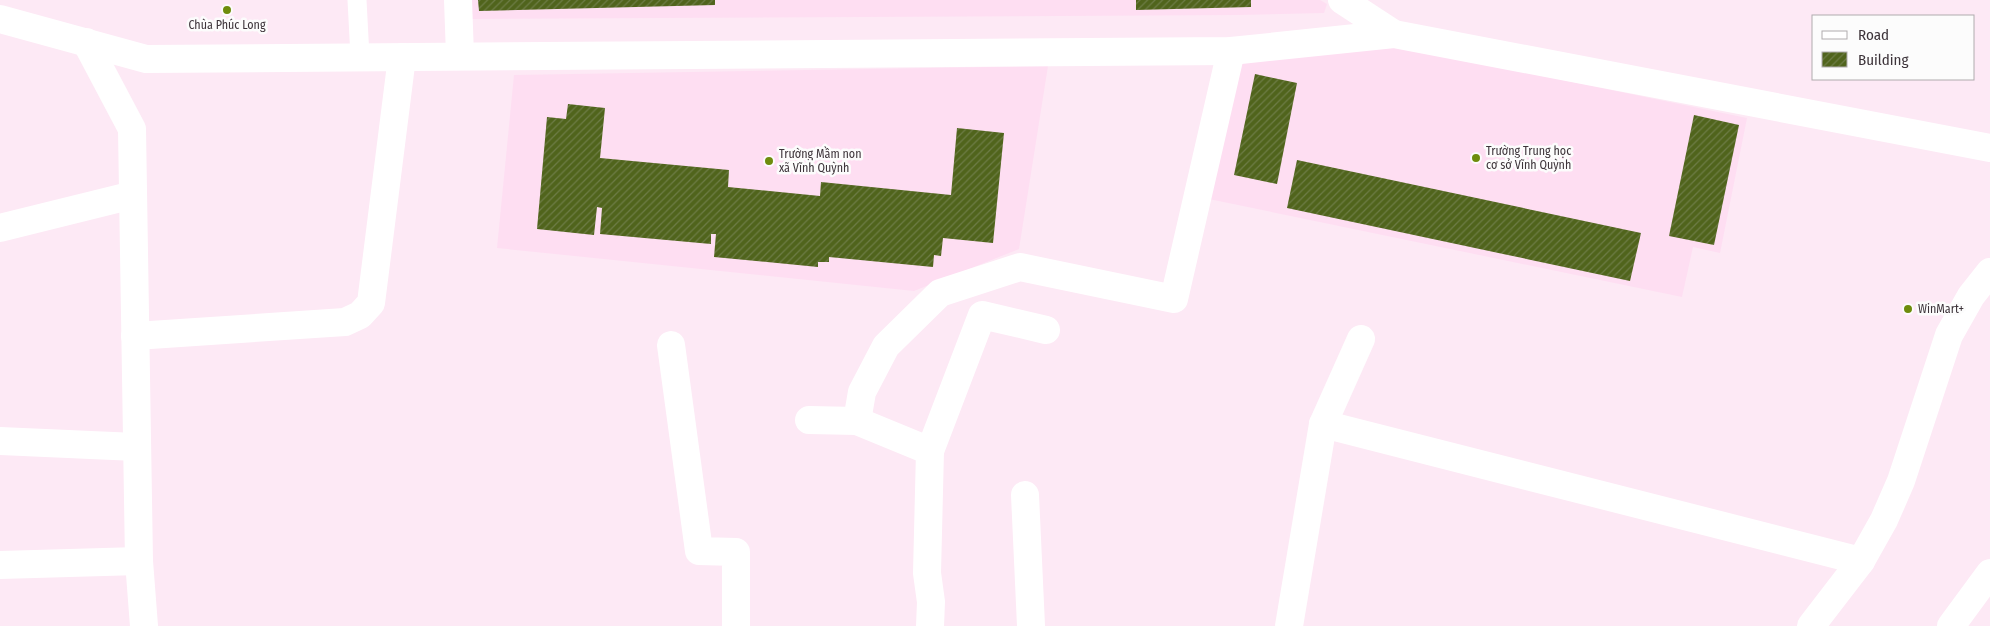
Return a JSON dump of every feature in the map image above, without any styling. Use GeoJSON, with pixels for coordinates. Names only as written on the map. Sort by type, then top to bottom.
{"type":"FeatureCollection","features":[{"type":"Feature","properties":{"kind":"street"},"geometry":{"type":"LineString","coordinates":[[458,0],[460,55]]}},
{"type":"Feature","properties":{"kind":"street"},"geometry":{"type":"LineString","coordinates":[[1342,0],[1394,34]]}},
{"type":"Feature","properties":{"kind":"street"},"geometry":{"type":"LineString","coordinates":[[4,13],[86,42],[146,59],[360,58],[460,55],[1231,51],[1394,34],[1990,148]]}},
{"type":"Feature","properties":{"kind":"street"},"geometry":{"type":"LineString","coordinates":[[86,42],[132,129],[136,447],[139,561],[144,626]]}},
{"type":"Feature","properties":{"kind":"street"},"geometry":{"type":"LineString","coordinates":[[857,422],[862,392],[886,346],[940,293],[1020,267],[1174,299],[1231,51]]}},
{"type":"Feature","properties":{"kind":"street"},"geometry":{"type":"LineString","coordinates":[[135,336],[346,322],[360,315],[371,303],[402,57]]}},
{"type":"Feature","properties":{"kind":"street"},"geometry":{"type":"LineString","coordinates":[[0,228],[134,195]]}},
{"type":"Feature","properties":{"kind":"street"},"geometry":{"type":"LineString","coordinates":[[1811,626],[1861,561],[1884,520],[1901,481],[1949,335],[1971,296],[1990,272]]}},
{"type":"Feature","properties":{"kind":"street"},"geometry":{"type":"LineString","coordinates":[[930,626],[931,602],[927,573],[930,451],[982,315],[1046,330]]}},
{"type":"Feature","properties":{"kind":"street"},"geometry":{"type":"LineString","coordinates":[[1289,626],[1323,424],[1360,339]]}},
{"type":"Feature","properties":{"kind":"street"},"geometry":{"type":"LineString","coordinates":[[672,345],[699,551],[736,552],[736,626]]}},
{"type":"Feature","properties":{"kind":"street"},"geometry":{"type":"LineString","coordinates":[[808,420],[857,422],[930,451]]}},
{"type":"Feature","properties":{"kind":"street"},"geometry":{"type":"LineString","coordinates":[[1323,424],[1861,561]]}},
{"type":"Feature","properties":{"kind":"street"},"geometry":{"type":"LineString","coordinates":[[0,441],[136,447]]}},
{"type":"Feature","properties":{"kind":"street"},"geometry":{"type":"LineString","coordinates":[[1025,495],[1031,626]]}},
{"type":"Feature","properties":{"kind":"street"},"geometry":{"type":"LineString","coordinates":[[0,565],[139,561]]}},
{"type":"Feature","properties":{"kind":"street"},"geometry":{"type":"LineString","coordinates":[[1951,626],[1990,572]]}},
{"type":"Feature","properties":{"kind":"lane"},"geometry":{"type":"LineString","coordinates":[[357,0],[360,58]]}},
{"type":"Feature","properties":{"kind":"shaded area"},"geometry":{"type":"Polygon","coordinates":[[[471,0],[1320,0],[1327,4],[1324,13],[1237,15],[472,19],[471,0]]]}},
{"type":"Feature","properties":{"kind":"shaded area","name":"Trường Trung học cơ sở Vĩnh Quỳnh"},"geometry":{"type":"Polygon","coordinates":[[[1398,46],[1747,118],[1720,253],[1693,247],[1682,297],[1204,198],[1239,58],[1398,46]]]}},
{"type":"Feature","properties":{"kind":"shaded area","name":"Trường Mầm non xã Vĩnh Quỳnh"},"geometry":{"type":"Polygon","coordinates":[[[1048,66],[1019,249],[914,291],[497,248],[514,75],[1048,66]]]}},
{"type":"Feature","properties":{"kind":"building"},"geometry":{"type":"Polygon","coordinates":[[[478,0],[715,0],[715,5],[479,11],[478,0]]]}},
{"type":"Feature","properties":{"kind":"building"},"geometry":{"type":"Polygon","coordinates":[[[1136,0],[1251,0],[1251,7],[1136,10],[1136,0]]]}},
{"type":"Feature","properties":{"kind":"building"},"geometry":{"type":"Polygon","coordinates":[[[1255,74],[1297,83],[1277,184],[1234,175],[1255,74]]]}},
{"type":"Feature","properties":{"kind":"building"},"geometry":{"type":"Polygon","coordinates":[[[568,104],[605,108],[600,158],[729,170],[728,187],[820,196],[821,182],[951,195],[957,128],[1004,133],[993,243],[943,238],[941,256],[934,255],[933,267],[829,257],[829,262],[818,262],[818,267],[714,257],[716,234],[711,234],[711,244],[600,234],[602,208],[597,207],[594,235],[537,229],[547,117],[566,119],[568,104]]]}},
{"type":"Feature","properties":{"kind":"building"},"geometry":{"type":"Polygon","coordinates":[[[1694,115],[1739,125],[1714,245],[1669,236],[1694,115]]]}},
{"type":"Feature","properties":{"kind":"building"},"geometry":{"type":"Polygon","coordinates":[[[1297,160],[1641,233],[1630,281],[1287,208],[1297,160]]]}},
{"type":"Feature","properties":{"kind":"place","name":"Chùa Phúc Long"},"geometry":{"type":"Point","coordinates":[227,10]}},
{"type":"Feature","properties":{"kind":"place","name":"Trường Trung học cơ sở Vĩnh Quỳnh"},"geometry":{"type":"Point","coordinates":[1476,158]}},
{"type":"Feature","properties":{"kind":"place","name":"Trường Mầm non xã Vĩnh Quỳnh"},"geometry":{"type":"Point","coordinates":[769,161]}},
{"type":"Feature","properties":{"kind":"place","name":"WinMart+"},"geometry":{"type":"Point","coordinates":[1908,309]}}]}
